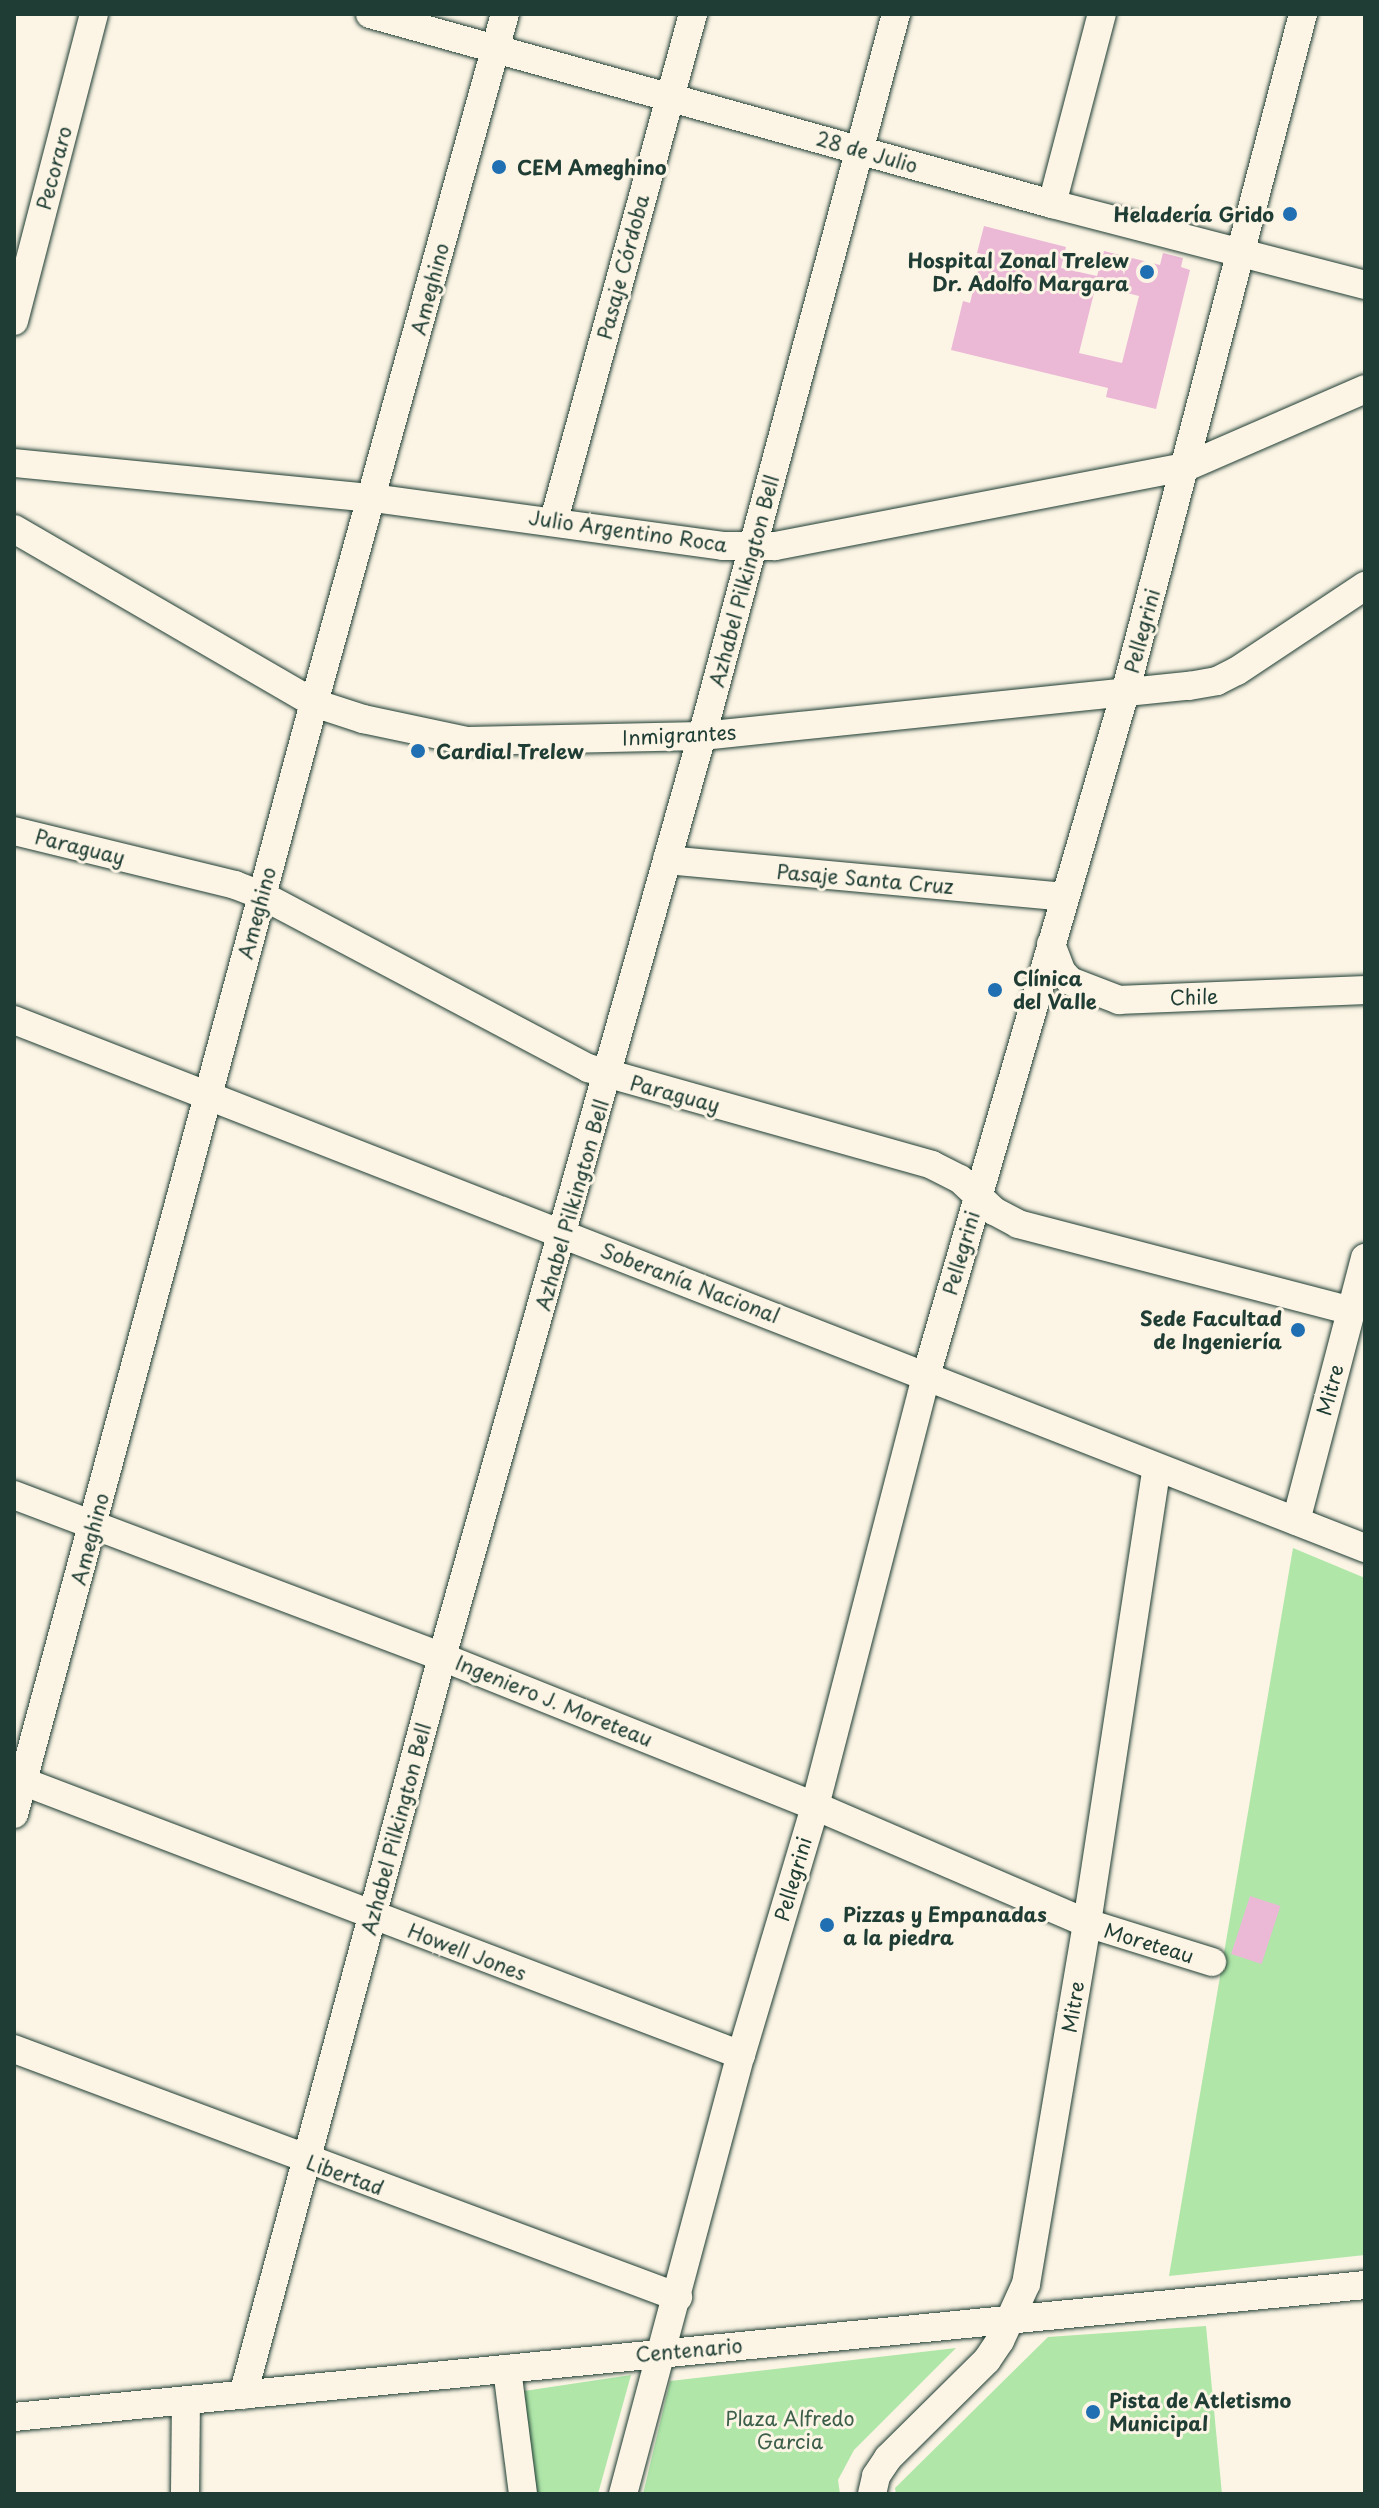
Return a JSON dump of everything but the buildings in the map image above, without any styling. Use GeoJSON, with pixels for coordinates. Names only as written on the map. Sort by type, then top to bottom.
{"type":"FeatureCollection","features":[{"type":"Feature","properties":{"kind":"street","name":"Pecoraro"},"geometry":{"type":"LineString","coordinates":[[14,321],[94,14]]}},
{"type":"Feature","properties":{"kind":"street","name":"28 de Julio"},"geometry":{"type":"LineString","coordinates":[[370,14],[1052,204],[1365,285]]}},
{"type":"Feature","properties":{"kind":"street","name":"Ameghino"},"geometry":{"type":"LineString","coordinates":[[14,1814],[18,1780],[94,1526],[207,1095],[505,14]]}},
{"type":"Feature","properties":{"kind":"street","name":"Pasaje Córdoba"},"geometry":{"type":"LineString","coordinates":[[554,520],[693,14]]}},
{"type":"Feature","properties":{"kind":"street","name":"Azhabel Pilkington Bell"},"geometry":{"type":"LineString","coordinates":[[243,2395],[442,1657],[564,1234],[754,547],[896,14]]}},
{"type":"Feature","properties":{"kind":"street"},"geometry":{"type":"LineString","coordinates":[[1052,204],[1102,14]]}},
{"type":"Feature","properties":{"kind":"street","name":"Pellegrini"},"geometry":{"type":"LineString","coordinates":[[623,2494],[664,2352],[741,2055],[815,1806],[926,1376],[1125,693],[1303,14]]}},
{"type":"Feature","properties":{"kind":"street","name":"Julio Argentino Roca"},"geometry":{"type":"LineString","coordinates":[[14,463],[373,498],[554,520],[723,546],[754,547],[1186,467],[1365,389]]}},
{"type":"Feature","properties":{"kind":"street","name":"Inmigrantes"},"geometry":{"type":"LineString","coordinates":[[14,529],[314,703],[363,719],[467,741],[702,736],[1217,681],[1365,586]]}},
{"type":"Feature","properties":{"kind":"street","name":"Paraguay"},"geometry":{"type":"LineString","coordinates":[[14,831],[235,885],[263,896],[608,1076],[932,1165],[960,1179],[994,1211],[1018,1224],[1351,1311]]}},
{"type":"Feature","properties":{"kind":"street","name":"Pasaje Santa Cruz"},"geometry":{"type":"LineString","coordinates":[[667,860],[1064,897]]}},
{"type":"Feature","properties":{"kind":"street","name":"Chile"},"geometry":{"type":"LineString","coordinates":[[1051,944],[1062,972],[1070,981],[1119,1000],[1365,990]]}},
{"type":"Feature","properties":{"kind":"street","name":"Soberanía Nacional"},"geometry":{"type":"LineString","coordinates":[[14,1020],[1365,1548]]}},
{"type":"Feature","properties":{"kind":"street","name":"Mitre"},"geometry":{"type":"LineString","coordinates":[[1296,1521],[1352,1355],[1351,1311],[1365,1258]]}},
{"type":"Feature","properties":{"kind":"street","name":"Mitre"},"geometry":{"type":"LineString","coordinates":[[872,2494],[876,2476],[888,2458],[987,2360],[1011,2321],[1026,2284],[1036,2242],[1157,1468]]}},
{"type":"Feature","properties":{"kind":"street","name":"Ingeniero J. Moreteau"},"geometry":{"type":"LineString","coordinates":[[14,1495],[442,1657],[815,1806],[1087,1923]]}},
{"type":"Feature","properties":{"kind":"street","name":"Howell Jones"},"geometry":{"type":"LineString","coordinates":[[18,1780],[741,2055]]}},
{"type":"Feature","properties":{"kind":"street","name":"Moreteau"},"geometry":{"type":"LineString","coordinates":[[1087,1923],[1212,1962]]}},
{"type":"Feature","properties":{"kind":"street","name":"Libertad"},"geometry":{"type":"LineString","coordinates":[[14,2049],[306,2161],[678,2297]]}},
{"type":"Feature","properties":{"kind":"street","name":"Centenario"},"geometry":{"type":"LineString","coordinates":[[14,2417],[1365,2285]]}},
{"type":"Feature","properties":{"kind":"street"},"geometry":{"type":"LineString","coordinates":[[507,2369],[523,2494]]}},
{"type":"Feature","properties":{"kind":"street"},"geometry":{"type":"LineString","coordinates":[[185,2494],[186,2401]]}},
{"type":"Feature","properties":{"kind":"green space"},"geometry":{"type":"Polygon","coordinates":[[[1293,1548],[1365,1578],[1365,2255],[1169,2276],[1293,1548]]]}},
{"type":"Feature","properties":{"kind":"green space","name":"Pista de Atletismo Municipal"},"geometry":{"type":"Polygon","coordinates":[[[1206,2326],[1222,2494],[896,2494],[895,2488],[1048,2337],[1206,2326]]]}},
{"type":"Feature","properties":{"kind":"green space","name":"Plaza Alfredo Garcia"},"geometry":{"type":"Polygon","coordinates":[[[956,2348],[854,2450],[838,2480],[840,2494],[643,2494],[670,2381],[956,2348]]]}},
{"type":"Feature","properties":{"kind":"green space"},"geometry":{"type":"Polygon","coordinates":[[[631,2375],[598,2494],[537,2494],[524,2391],[631,2375]]]}},
{"type":"Feature","properties":{"kind":"place","name":"CEM Ameghino"},"geometry":{"type":"Point","coordinates":[499,167]}},
{"type":"Feature","properties":{"kind":"place","name":"Heladería Grido"},"geometry":{"type":"Point","coordinates":[1290,214]}},
{"type":"Feature","properties":{"kind":"place","name":"Hospital Zonal Trelew Dr. Adolfo Margara"},"geometry":{"type":"Point","coordinates":[1147,272]}},
{"type":"Feature","properties":{"kind":"place","name":"Cardial Trelew"},"geometry":{"type":"Point","coordinates":[418,751]}},
{"type":"Feature","properties":{"kind":"place","name":"Clínica del Valle"},"geometry":{"type":"Point","coordinates":[995,990]}},
{"type":"Feature","properties":{"kind":"place","name":"Sede Facultad de Ingeniería"},"geometry":{"type":"Point","coordinates":[1298,1330]}},
{"type":"Feature","properties":{"kind":"place","name":"Pizzas y Empanadas a la piedra"},"geometry":{"type":"Point","coordinates":[827,1925]}},
{"type":"Feature","properties":{"kind":"place","name":"Pista de Atletismo Municipal"},"geometry":{"type":"Point","coordinates":[1093,2412]}}]}
